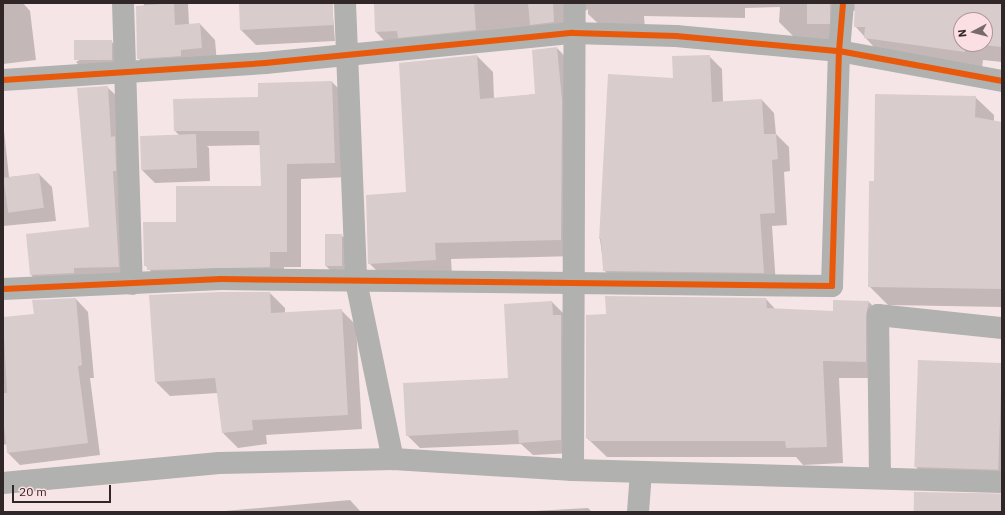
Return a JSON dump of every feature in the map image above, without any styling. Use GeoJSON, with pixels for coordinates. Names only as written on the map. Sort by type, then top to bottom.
{"type":"FeatureCollection","features":[{"type":"Feature","properties":{"kind":"street"},"geometry":{"type":"LineString","coordinates":[[123,3],[132,284]]}},
{"type":"Feature","properties":{"kind":"street"},"geometry":{"type":"LineString","coordinates":[[344,3],[345,55],[356,281],[393,459]]}},
{"type":"Feature","properties":{"kind":"street"},"geometry":{"type":"LineString","coordinates":[[573,470],[573,33],[575,3]]}},
{"type":"Feature","properties":{"kind":"street"},"geometry":{"type":"LineString","coordinates":[[3,289],[221,279],[832,286],[839,51],[843,3]]}},
{"type":"Feature","properties":{"kind":"street"},"geometry":{"type":"LineString","coordinates":[[3,80],[345,55],[573,33],[676,36],[839,51],[1002,81]]}},
{"type":"Feature","properties":{"kind":"street"},"geometry":{"type":"LineString","coordinates":[[880,477],[878,315],[1002,328]]}},
{"type":"Feature","properties":{"kind":"street"},"geometry":{"type":"LineString","coordinates":[[3,483],[219,463],[393,459],[573,470],[880,477],[1002,482]]}},
{"type":"Feature","properties":{"kind":"street"},"geometry":{"type":"LineString","coordinates":[[638,512],[641,472]]}},
{"type":"Feature","properties":{"kind":"building"},"geometry":{"type":"Polygon","coordinates":[[[174,3],[175,25],[200,23],[202,48],[181,50],[181,56],[137,59],[136,6],[174,3]]]}},
{"type":"Feature","properties":{"kind":"building"},"geometry":{"type":"Polygon","coordinates":[[[239,3],[333,3],[333,25],[240,30],[239,3]]]}},
{"type":"Feature","properties":{"kind":"building"},"geometry":{"type":"Polygon","coordinates":[[[374,3],[474,3],[476,30],[398,38],[397,31],[375,32],[374,3]]]}},
{"type":"Feature","properties":{"kind":"building"},"geometry":{"type":"Polygon","coordinates":[[[528,3],[553,3],[554,22],[530,25],[528,3]]]}},
{"type":"Feature","properties":{"kind":"building"},"geometry":{"type":"Polygon","coordinates":[[[807,3],[830,3],[830,24],[807,24],[807,3]]]}},
{"type":"Feature","properties":{"kind":"building"},"geometry":{"type":"Polygon","coordinates":[[[855,3],[1002,3],[1002,47],[993,46],[993,12],[953,12],[953,50],[864,38],[865,27],[854,27],[855,3]]]}},
{"type":"Feature","properties":{"kind":"building"},"geometry":{"type":"Polygon","coordinates":[[[74,40],[112,40],[112,60],[74,60],[74,40]]]}},
{"type":"Feature","properties":{"kind":"building"},"geometry":{"type":"Polygon","coordinates":[[[557,47],[562,100],[561,240],[435,243],[436,260],[368,264],[366,195],[406,192],[399,63],[477,55],[480,99],[535,94],[532,50],[557,47]]]}},
{"type":"Feature","properties":{"kind":"building"},"geometry":{"type":"Polygon","coordinates":[[[710,55],[712,102],[762,99],[764,134],[776,134],[778,159],[772,160],[775,213],[760,214],[764,273],[603,271],[601,239],[599,239],[608,74],[673,78],[672,56],[710,55]]]}},
{"type":"Feature","properties":{"kind":"building"},"geometry":{"type":"Polygon","coordinates":[[[332,81],[335,163],[287,164],[287,252],[270,252],[270,267],[147,270],[147,266],[144,266],[143,222],[176,222],[176,186],[261,186],[259,131],[174,131],[173,99],[258,97],[258,83],[332,81]]]}},
{"type":"Feature","properties":{"kind":"building"},"geometry":{"type":"Polygon","coordinates":[[[108,86],[111,137],[115,136],[116,171],[113,171],[119,267],[74,268],[74,273],[30,275],[26,234],[89,227],[77,88],[108,86]]]}},
{"type":"Feature","properties":{"kind":"building"},"geometry":{"type":"Polygon","coordinates":[[[875,94],[976,96],[975,117],[1002,122],[1002,289],[868,287],[869,181],[874,181],[875,94]]]}},
{"type":"Feature","properties":{"kind":"building"},"geometry":{"type":"Polygon","coordinates":[[[196,134],[197,168],[141,170],[140,136],[196,134]]]}},
{"type":"Feature","properties":{"kind":"building"},"geometry":{"type":"Polygon","coordinates":[[[39,173],[44,208],[8,213],[3,178],[39,173]]]}},
{"type":"Feature","properties":{"kind":"building"},"geometry":{"type":"Polygon","coordinates":[[[325,234],[342,234],[342,266],[325,266],[325,234]]]}},
{"type":"Feature","properties":{"kind":"building"},"geometry":{"type":"Polygon","coordinates":[[[221,292],[270,292],[271,313],[342,309],[348,415],[252,420],[253,430],[222,433],[215,378],[155,382],[149,295],[221,292]]]}},
{"type":"Feature","properties":{"kind":"building"},"geometry":{"type":"Polygon","coordinates":[[[605,296],[766,298],[767,308],[833,311],[833,300],[869,301],[866,315],[866,362],[823,361],[827,447],[786,448],[785,441],[589,441],[589,438],[586,438],[586,315],[606,314],[605,296]]]}},
{"type":"Feature","properties":{"kind":"building"},"geometry":{"type":"Polygon","coordinates":[[[76,298],[82,365],[78,366],[88,443],[7,453],[3,417],[3,393],[7,393],[3,317],[34,314],[32,300],[76,298]]]}},
{"type":"Feature","properties":{"kind":"building"},"geometry":{"type":"Polygon","coordinates":[[[552,301],[553,315],[561,315],[561,440],[519,443],[518,430],[406,436],[403,383],[508,378],[504,304],[552,301]]]}},
{"type":"Feature","properties":{"kind":"building"},"geometry":{"type":"Polygon","coordinates":[[[918,360],[1002,363],[998,470],[914,467],[918,360]]]}},
{"type":"Feature","properties":{"kind":"building"},"geometry":{"type":"Polygon","coordinates":[[[914,492],[1002,494],[1002,512],[914,512],[914,492]]]}},
{"type":"Feature","properties":{"kind":"cycle path"},"geometry":{"type":"LineString","coordinates":[[3,289],[221,279],[832,286],[839,51],[843,3]]}},
{"type":"Feature","properties":{"kind":"cycle path"},"geometry":{"type":"LineString","coordinates":[[3,80],[265,63],[573,33],[676,36],[839,51],[1002,81]]}}]}
